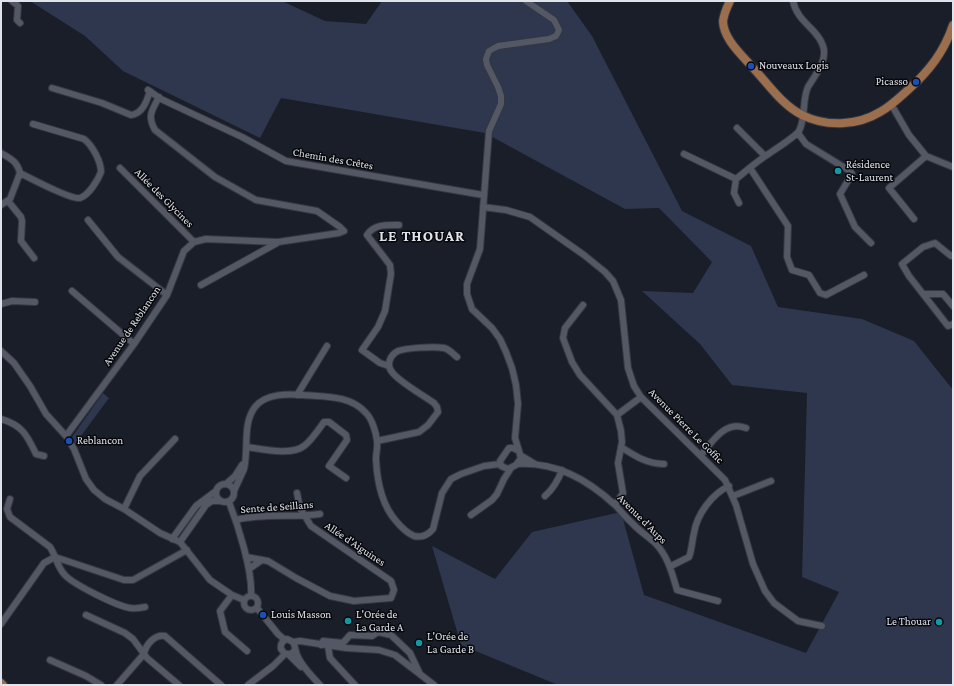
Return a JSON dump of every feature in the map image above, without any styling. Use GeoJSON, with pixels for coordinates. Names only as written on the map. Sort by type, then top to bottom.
{"type":"FeatureCollection","features":[{"type":"Feature","properties":{"kind":"main road"},"geometry":{"type":"LineString","coordinates":[[730,1],[723,21],[730,39],[740,52],[789,107],[803,115],[818,121],[829,123],[852,122],[870,117],[891,104],[925,74],[937,60],[951,37],[953,26]]}},
{"type":"Feature","properties":{"kind":"street"},"geometry":{"type":"LineString","coordinates":[[12,1],[18,6],[17,20],[20,22]]}},
{"type":"Feature","properties":{"kind":"street"},"geometry":{"type":"LineString","coordinates":[[471,515],[492,500],[497,494],[511,468],[520,461],[520,453],[515,438],[518,404],[512,368],[500,339],[492,328],[472,309],[467,294],[467,284],[480,249],[489,131],[501,104],[501,96],[487,65],[486,58],[489,51],[498,46],[549,39],[556,36],[558,30],[554,20],[526,1]]}},
{"type":"Feature","properties":{"kind":"street"},"geometry":{"type":"LineString","coordinates":[[739,203],[734,193],[736,179],[798,133],[803,121],[807,90],[815,78],[824,59],[825,53],[822,41],[796,12],[793,1]]}},
{"type":"Feature","properties":{"kind":"street","name":"Chemin des Crêtes"},"geometry":{"type":"LineString","coordinates":[[52,88],[106,104],[131,115],[136,114],[141,110],[146,102],[149,90],[158,97],[242,137],[286,161],[483,195]]}},
{"type":"Feature","properties":{"kind":"street"},"geometry":{"type":"LineString","coordinates":[[158,97],[150,114],[150,122],[155,130],[213,176],[256,200],[317,211],[344,231],[278,242],[206,239],[194,242]]}},
{"type":"Feature","properties":{"kind":"street"},"geometry":{"type":"LineString","coordinates":[[891,104],[909,135],[926,156],[953,166]]}},
{"type":"Feature","properties":{"kind":"street"},"geometry":{"type":"LineString","coordinates":[[20,173],[77,198],[82,197],[87,193],[101,172],[99,163],[88,142],[84,139],[33,124]]}},
{"type":"Feature","properties":{"kind":"street"},"geometry":{"type":"LineString","coordinates":[[737,128],[765,156]]}},
{"type":"Feature","properties":{"kind":"street"},"geometry":{"type":"LineString","coordinates":[[798,133],[806,144],[850,170],[852,174],[840,194],[855,227],[871,243]]}},
{"type":"Feature","properties":{"kind":"street"},"geometry":{"type":"LineString","coordinates":[[1,153],[15,161],[20,173],[12,194],[8,200],[1,205]]}},
{"type":"Feature","properties":{"kind":"street"},"geometry":{"type":"LineString","coordinates":[[684,154],[736,179]]}},
{"type":"Feature","properties":{"kind":"street"},"geometry":{"type":"LineString","coordinates":[[914,219],[889,188],[926,156]]}},
{"type":"Feature","properties":{"kind":"street","name":"Allée des Glycines"},"geometry":{"type":"LineString","coordinates":[[120,168],[194,242]]}},
{"type":"Feature","properties":{"kind":"street"},"geometry":{"type":"LineString","coordinates":[[750,168],[788,226],[787,257],[792,270],[809,275],[820,293],[826,295],[864,275]]}},
{"type":"Feature","properties":{"kind":"street"},"geometry":{"type":"LineString","coordinates":[[8,200],[21,217],[21,241],[34,258]]}},
{"type":"Feature","properties":{"kind":"street","name":"Avenue Pierre Le Goffic"},"geometry":{"type":"LineString","coordinates":[[483,207],[506,210],[530,217],[584,254],[613,281],[621,300],[628,368],[634,386],[641,397],[701,455],[729,486],[753,564],[765,591],[774,603],[798,621],[822,626]]}},
{"type":"Feature","properties":{"kind":"street"},"geometry":{"type":"LineString","coordinates":[[88,220],[118,257],[167,295]]}},
{"type":"Feature","properties":{"kind":"street"},"geometry":{"type":"LineString","coordinates":[[389,366],[380,363],[362,350],[378,326],[385,311],[391,274],[390,265],[367,234],[375,227],[398,225]]}},
{"type":"Feature","properties":{"kind":"street","name":"Avenue de Reblancon"},"geometry":{"type":"LineString","coordinates":[[66,436],[134,344],[167,295],[184,251],[194,242]]}},
{"type":"Feature","properties":{"kind":"street"},"geometry":{"type":"LineString","coordinates":[[201,285],[278,242]]}},
{"type":"Feature","properties":{"kind":"street"},"geometry":{"type":"LineString","coordinates":[[953,255],[951,256],[935,243],[923,247],[902,264],[909,276],[948,326],[953,324]]}},
{"type":"Feature","properties":{"kind":"street"},"geometry":{"type":"LineString","coordinates":[[72,291],[134,344]]}},
{"type":"Feature","properties":{"kind":"street"},"geometry":{"type":"LineString","coordinates":[[923,294],[943,294],[953,306]]}},
{"type":"Feature","properties":{"kind":"street"},"geometry":{"type":"LineString","coordinates":[[1,304],[12,302],[35,302]]}},
{"type":"Feature","properties":{"kind":"street"},"geometry":{"type":"LineString","coordinates":[[583,305],[565,328],[563,338],[572,362],[580,374],[617,415],[622,442],[618,463],[623,493],[615,505]]}},
{"type":"Feature","properties":{"kind":"street"},"geometry":{"type":"LineString","coordinates":[[297,395],[327,346]]}},
{"type":"Feature","properties":{"kind":"street"},"geometry":{"type":"LineString","coordinates":[[377,441],[419,432],[428,425],[438,412],[434,403],[406,384],[392,372],[389,362],[392,355],[399,351],[432,347],[446,348],[457,357]]}},
{"type":"Feature","properties":{"kind":"street"},"geometry":{"type":"LineString","coordinates":[[1,351],[14,363],[30,386],[46,414],[66,436],[74,449],[86,479],[94,490],[105,499],[124,509],[160,533],[180,542],[210,580],[232,595],[244,600]]}},
{"type":"Feature","properties":{"kind":"street"},"geometry":{"type":"LineString","coordinates":[[180,542],[206,505],[212,501],[226,503],[234,498],[234,491],[244,468],[249,418],[255,406],[269,397],[277,395],[297,395],[340,398],[358,405],[367,414],[377,441],[376,459],[380,490],[384,504],[402,529],[420,537],[430,533],[442,493],[451,479],[484,466],[502,456],[515,438]]}},
{"type":"Feature","properties":{"kind":"street"},"geometry":{"type":"LineString","coordinates":[[617,415],[641,397]]}},
{"type":"Feature","properties":{"kind":"street"},"geometry":{"type":"LineString","coordinates":[[1,419],[12,422],[17,426],[27,435],[36,454],[44,456]]}},
{"type":"Feature","properties":{"kind":"street"},"geometry":{"type":"LineString","coordinates":[[247,447],[284,452],[295,450],[304,446],[324,422],[329,422],[346,435],[347,440],[329,466],[346,478]]}},
{"type":"Feature","properties":{"kind":"street"},"geometry":{"type":"LineString","coordinates":[[701,455],[725,429],[738,425],[746,428]]}},
{"type":"Feature","properties":{"kind":"street"},"geometry":{"type":"LineString","coordinates":[[124,509],[140,476],[175,439]]}},
{"type":"Feature","properties":{"kind":"street"},"geometry":{"type":"LineString","coordinates":[[621,447],[641,460],[664,464]]}},
{"type":"Feature","properties":{"kind":"street"},"geometry":{"type":"LineString","coordinates":[[509,448],[513,448],[520,453]]}},
{"type":"Feature","properties":{"kind":"street","name":"Avenue d'Aups"},"geometry":{"type":"LineString","coordinates":[[520,453],[535,464]]}},
{"type":"Feature","properties":{"kind":"street"},"geometry":{"type":"LineString","coordinates":[[502,456],[501,466],[504,479]]}},
{"type":"Feature","properties":{"kind":"street"},"geometry":{"type":"LineString","coordinates":[[172,539],[196,506],[216,491],[219,486],[226,484],[235,476],[245,460]]}},
{"type":"Feature","properties":{"kind":"street","name":"Avenue d'Aups"},"geometry":{"type":"LineString","coordinates":[[517,464],[535,464],[562,470],[579,478],[615,505],[633,524],[656,544],[670,566],[677,590],[718,602]]}},
{"type":"Feature","properties":{"kind":"street"},"geometry":{"type":"LineString","coordinates":[[484,466],[501,466],[508,469],[511,468]]}},
{"type":"Feature","properties":{"kind":"street"},"geometry":{"type":"LineString","coordinates":[[545,496],[555,485],[562,470]]}},
{"type":"Feature","properties":{"kind":"street"},"geometry":{"type":"LineString","coordinates":[[733,496],[771,481]]}},
{"type":"Feature","properties":{"kind":"street"},"geometry":{"type":"LineString","coordinates":[[226,484],[232,487],[234,491]]}},
{"type":"Feature","properties":{"kind":"street"},"geometry":{"type":"LineString","coordinates":[[670,566],[688,557],[692,549],[694,531],[702,511],[716,494],[729,486]]}},
{"type":"Feature","properties":{"kind":"street"},"geometry":{"type":"LineString","coordinates":[[216,491],[216,498],[220,501]]}},
{"type":"Feature","properties":{"kind":"street","name":"Allée d'Aiguines"},"geometry":{"type":"LineString","coordinates":[[262,560],[268,560],[296,578],[330,596],[354,602],[391,598],[394,590],[391,581],[310,526],[300,508],[298,493]]}},
{"type":"Feature","properties":{"kind":"street"},"geometry":{"type":"LineString","coordinates":[[10,499],[8,509],[10,517],[50,547],[57,564],[64,575],[80,586],[122,606],[131,608],[145,607]]}},
{"type":"Feature","properties":{"kind":"street"},"geometry":{"type":"LineString","coordinates":[[229,502],[236,520],[249,569],[252,588],[251,596]]}},
{"type":"Feature","properties":{"kind":"street","name":"Sente de Seillans"},"geometry":{"type":"LineString","coordinates":[[236,520],[248,517],[305,516],[320,514]]}},
{"type":"Feature","properties":{"kind":"street"},"geometry":{"type":"LineString","coordinates":[[1,624],[44,563],[55,557],[124,580],[133,580],[187,550]]}},
{"type":"Feature","properties":{"kind":"street"},"geometry":{"type":"LineString","coordinates":[[246,557],[262,560]]}},
{"type":"Feature","properties":{"kind":"street"},"geometry":{"type":"LineString","coordinates":[[249,569],[262,560]]}},
{"type":"Feature","properties":{"kind":"street"},"geometry":{"type":"LineString","coordinates":[[232,595],[220,611],[225,632],[247,651]]}},
{"type":"Feature","properties":{"kind":"street"},"geometry":{"type":"LineString","coordinates":[[247,597],[255,597],[258,601],[255,609],[246,610],[243,605],[244,600],[247,597]]}},
{"type":"Feature","properties":{"kind":"street"},"geometry":{"type":"LineString","coordinates":[[255,609],[298,665],[308,672]]}},
{"type":"Feature","properties":{"kind":"street"},"geometry":{"type":"LineString","coordinates":[[86,615],[125,633],[133,639],[147,658],[179,685]]}},
{"type":"Feature","properties":{"kind":"street"},"geometry":{"type":"LineString","coordinates":[[321,645],[323,641],[343,643],[350,635],[372,636],[378,632],[391,635],[410,653],[420,674]]}},
{"type":"Feature","properties":{"kind":"street"},"geometry":{"type":"LineString","coordinates":[[117,685],[144,654],[145,649],[156,637],[160,635],[165,636],[222,685]]}},
{"type":"Feature","properties":{"kind":"street"},"geometry":{"type":"LineString","coordinates":[[248,685],[260,675],[284,648],[289,639],[293,642],[379,650],[395,655],[434,685]]}},
{"type":"Feature","properties":{"kind":"street"},"geometry":{"type":"LineString","coordinates":[[293,642],[298,659],[320,685]]}},
{"type":"Feature","properties":{"kind":"street"},"geometry":{"type":"LineString","coordinates":[[284,648],[292,653],[304,642]]}},
{"type":"Feature","properties":{"kind":"street"},"geometry":{"type":"LineString","coordinates":[[328,646],[330,658],[355,685]]}},
{"type":"Feature","properties":{"kind":"street"},"geometry":{"type":"LineString","coordinates":[[50,660],[86,676],[101,685]]}},
{"type":"Feature","properties":{"kind":"shaded area"},"geometry":{"type":"Polygon","coordinates":[[[30,1],[282,1],[325,21],[366,24],[382,1],[567,1],[592,36],[682,211],[751,246],[778,307],[862,319],[914,341],[953,390],[953,685],[558,685],[461,645],[432,546],[495,579],[532,532],[621,512],[644,595],[806,653],[839,592],[802,577],[807,393],[732,385],[700,344],[642,291],[693,293],[712,262],[659,208],[625,209],[485,133],[281,98],[260,138],[123,71],[85,36],[30,1]]]}},
{"type":"Feature","properties":{"kind":"shaded area"},"geometry":{"type":"Polygon","coordinates":[[[103,393],[109,398],[75,444],[72,437],[103,393]]]}},
{"type":"Feature","properties":{"kind":"place","name":"Nouveaux Logis"},"geometry":{"type":"Point","coordinates":[751,66]}},
{"type":"Feature","properties":{"kind":"place","name":"Picasso"},"geometry":{"type":"Point","coordinates":[916,82]}},
{"type":"Feature","properties":{"kind":"place","name":"Résidence St-Laurent"},"geometry":{"type":"Point","coordinates":[838,171]}},
{"type":"Feature","properties":{"kind":"place","name":"Reblancon"},"geometry":{"type":"Point","coordinates":[69,441]}},
{"type":"Feature","properties":{"kind":"place","name":"Louis Masson"},"geometry":{"type":"Point","coordinates":[263,615]}},
{"type":"Feature","properties":{"kind":"place","name":"L'Orée de La Garde A"},"geometry":{"type":"Point","coordinates":[348,621]}},
{"type":"Feature","properties":{"kind":"place","name":"Le Thouar"},"geometry":{"type":"Point","coordinates":[939,622]}},
{"type":"Feature","properties":{"kind":"place","name":"L'Orée de La Garde B"},"geometry":{"type":"Point","coordinates":[419,643]}},
{"type":"Feature","properties":{"kind":"district","name":"LE THOUAR"},"geometry":{"type":"Point","coordinates":[422,236]}}]}
